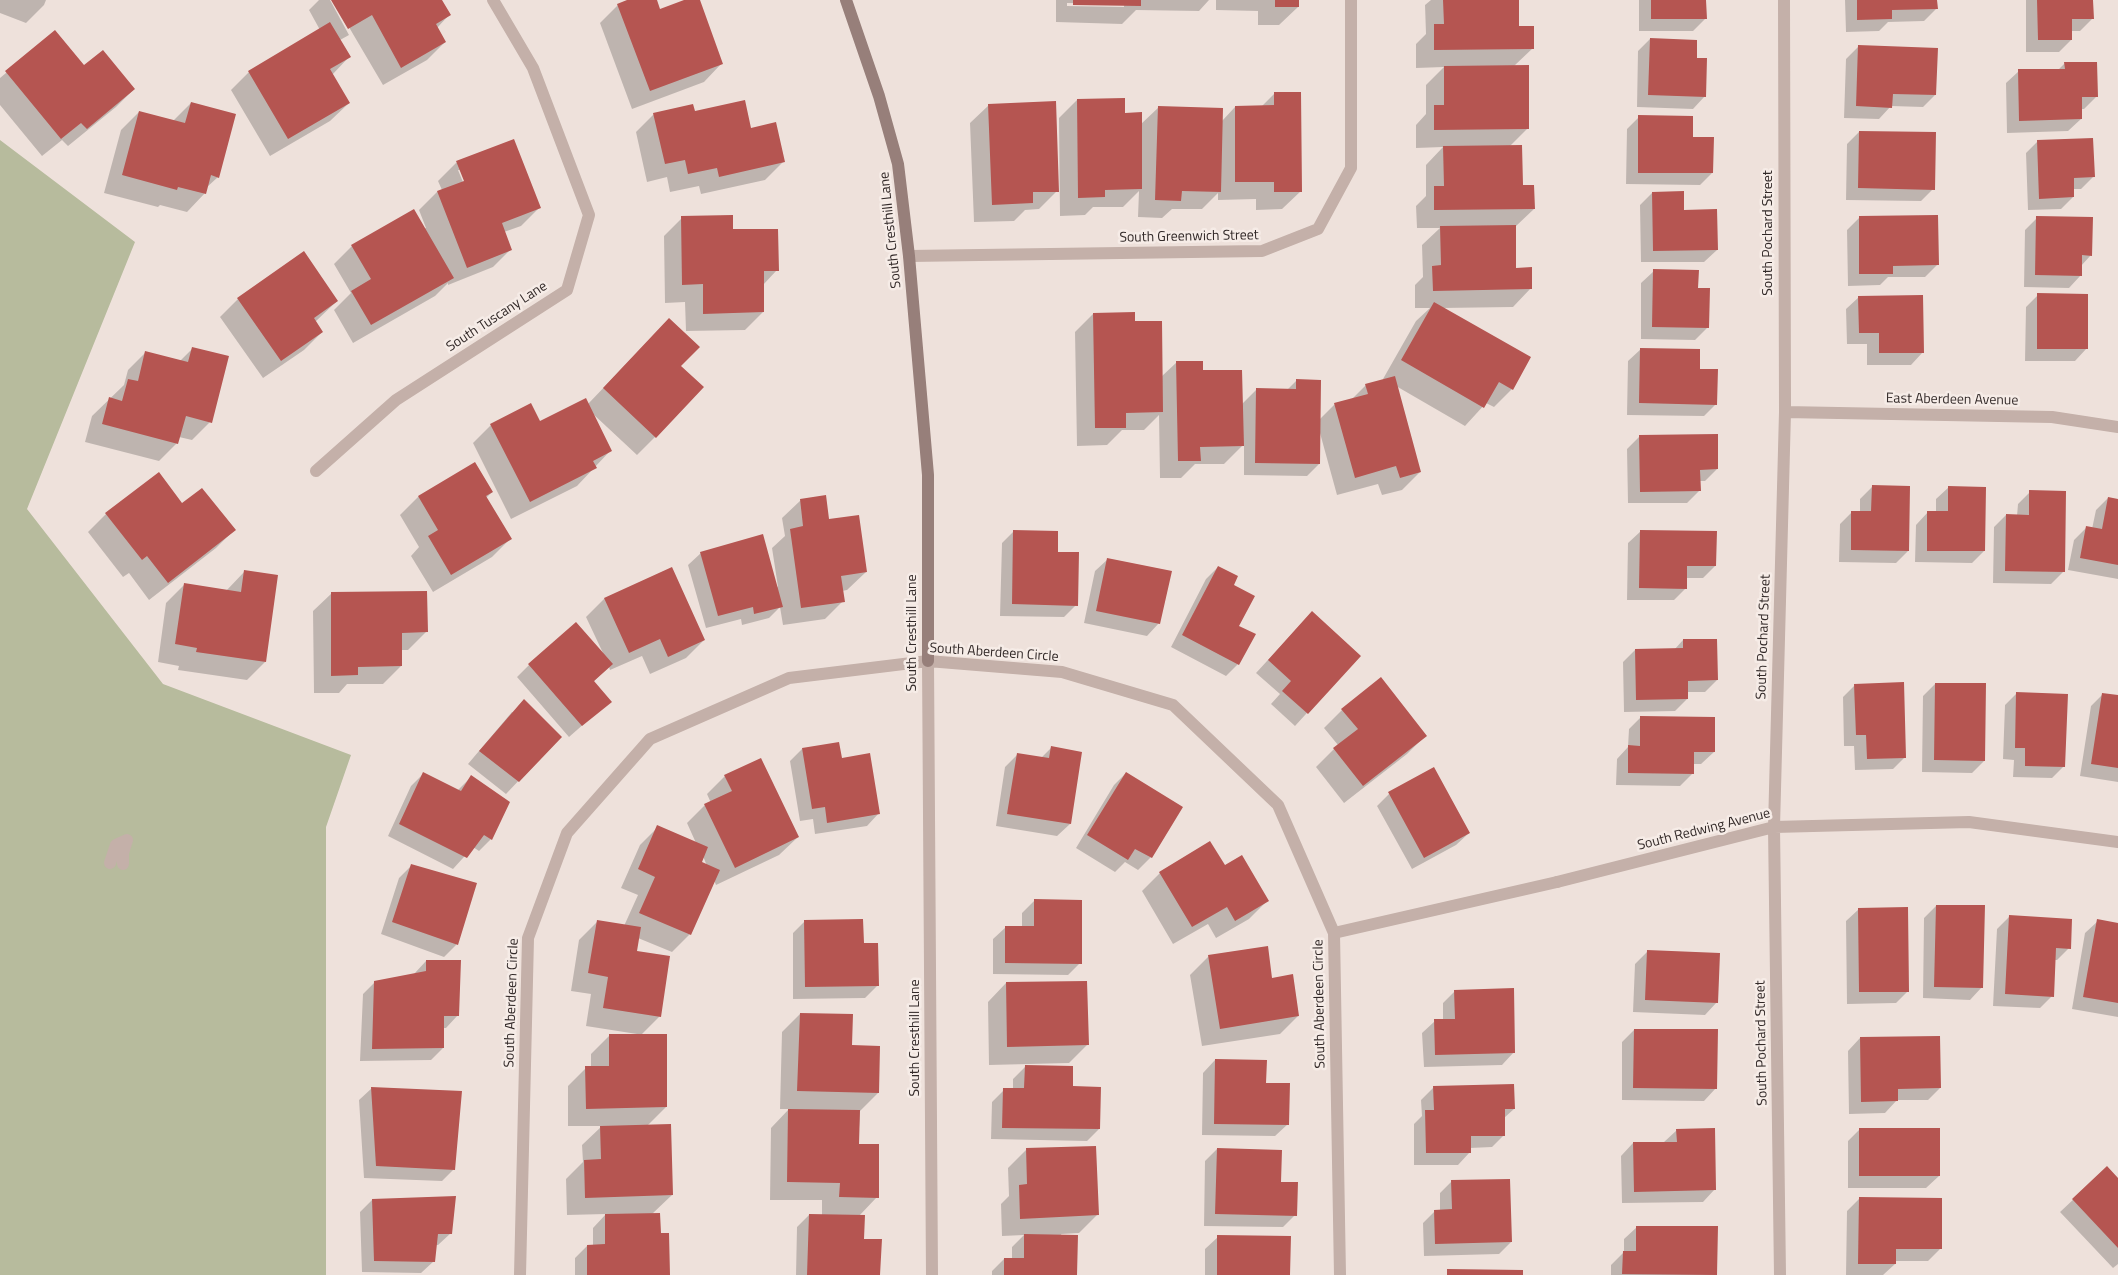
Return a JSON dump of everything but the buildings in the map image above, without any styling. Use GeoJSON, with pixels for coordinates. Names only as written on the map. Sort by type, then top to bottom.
{"type":"FeatureCollection","features":[{"type":"Feature","properties":{"kind":"street","name":"South Tuscany Lane"},"geometry":{"type":"LineString","coordinates":[[316,471],[396,400],[567,290],[589,215],[533,68],[493,0]]}},
{"type":"Feature","properties":{"kind":"street","name":"South Cresthill Lane"},"geometry":{"type":"LineString","coordinates":[[846,0],[880,96],[898,164],[910,256],[928,475],[932,1275]]}},
{"type":"Feature","properties":{"kind":"street","name":"South Greenwich Street"},"geometry":{"type":"LineString","coordinates":[[910,256],[1262,251],[1318,229],[1351,168],[1351,0]]}},
{"type":"Feature","properties":{"kind":"street","name":"South Pochard Street"},"geometry":{"type":"LineString","coordinates":[[1780,1275],[1774,827],[1785,412],[1784,0]]}},
{"type":"Feature","properties":{"kind":"street","name":"East Aberdeen Avenue"},"geometry":{"type":"LineString","coordinates":[[1785,412],[2052,417],[2118,427]]}},
{"type":"Feature","properties":{"kind":"street","name":"South Aberdeen Circle"},"geometry":{"type":"LineString","coordinates":[[520,1275],[528,938],[567,833],[650,739],[789,678],[928,661],[1062,672],[1173,706],[1278,805],[1334,933],[1340,1275]]}},
{"type":"Feature","properties":{"kind":"street","name":"South Redwing Avenue"},"geometry":{"type":"LineString","coordinates":[[1334,933],[1557,882],[1774,827],[1968,822],[2118,842]]}},
{"type":"Feature","properties":{"kind":"green space"},"geometry":{"type":"Polygon","coordinates":[[[0,140],[135,242],[27,509],[163,684],[351,755],[326,827],[326,1275],[0,1275],[0,140]]]}}]}
